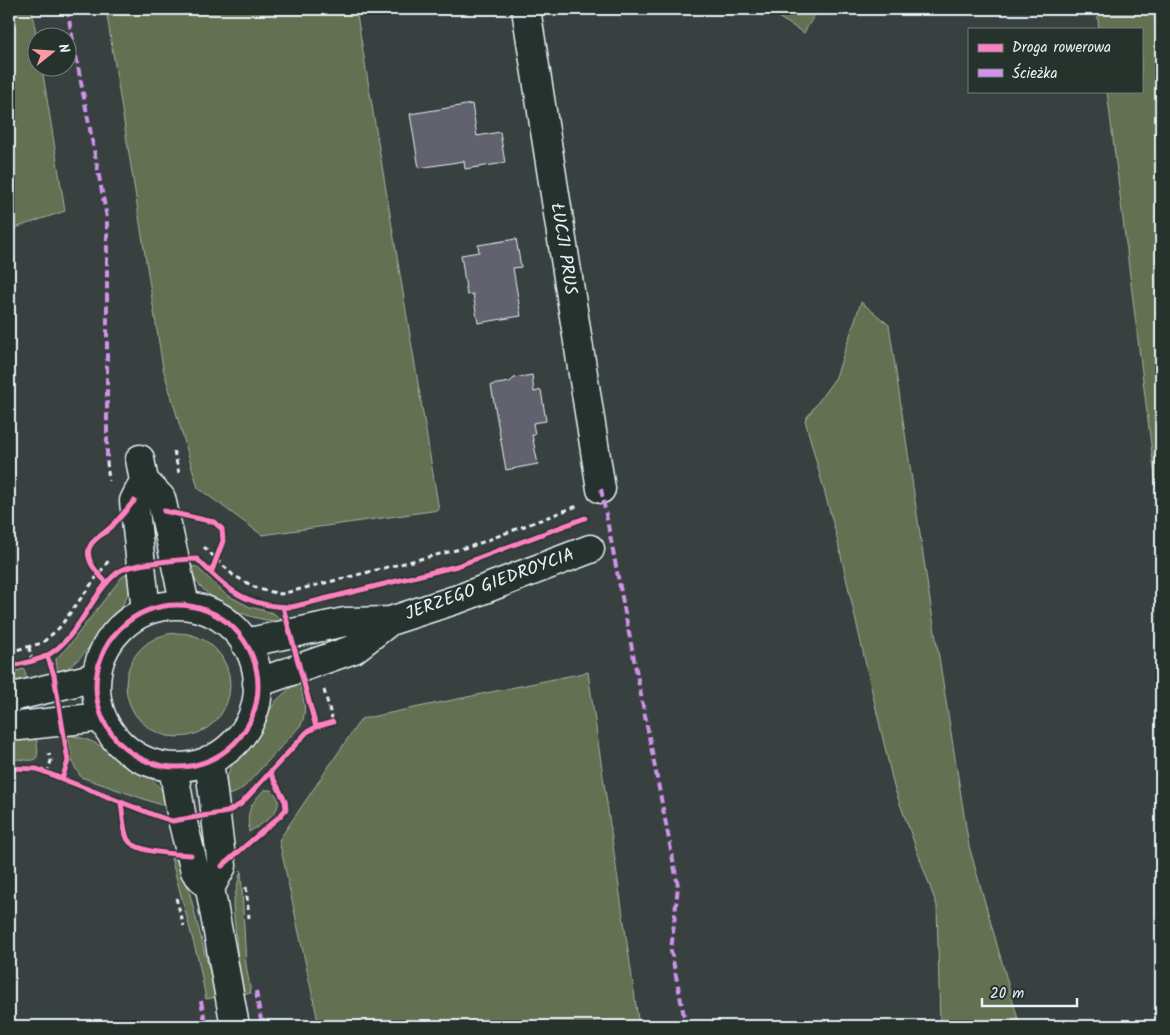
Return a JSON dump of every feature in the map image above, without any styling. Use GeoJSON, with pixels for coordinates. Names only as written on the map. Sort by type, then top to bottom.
{"type":"FeatureCollection","features":[{"type":"Feature","properties":{"kind":"street","name":"ŁUCJI PRUS"},"geometry":{"type":"LineString","coordinates":[[526,9],[592,496]]}},
{"type":"Feature","properties":{"kind":"street"},"geometry":{"type":"LineString","coordinates":[[146,611],[134,501],[142,470],[161,498],[185,605]]}},
{"type":"Feature","properties":{"kind":"street","name":"JERZEGO GIEDROYCIA"},"geometry":{"type":"LineString","coordinates":[[245,643],[345,622],[390,621],[461,598],[590,549]]}},
{"type":"Feature","properties":{"kind":"street"},"geometry":{"type":"LineString","coordinates":[[185,605],[208,612],[230,624],[245,643],[252,656],[256,669],[257,683],[255,707],[245,729],[229,747],[209,760],[197,764],[172,767],[150,762],[130,752],[114,736],[102,718],[96,691],[96,677],[102,656],[112,637],[127,622],[146,611],[165,606],[185,605]]}},
{"type":"Feature","properties":{"kind":"street","name":"JERZEGO GIEDROYCIA"},"geometry":{"type":"LineString","coordinates":[[257,683],[354,648],[390,621]]}},
{"type":"Feature","properties":{"kind":"street"},"geometry":{"type":"LineString","coordinates":[[9,700],[13,697],[96,677]]}},
{"type":"Feature","properties":{"kind":"street"},"geometry":{"type":"LineString","coordinates":[[9,724],[19,726],[102,718]]}},
{"type":"Feature","properties":{"kind":"street"},"geometry":{"type":"LineString","coordinates":[[209,760],[222,866],[210,888]]}},
{"type":"Feature","properties":{"kind":"street"},"geometry":{"type":"LineString","coordinates":[[172,767],[195,871],[210,888],[235,1026]]}},
{"type":"Feature","properties":{"kind":"path"},"geometry":{"type":"LineString","coordinates":[[202,546],[233,575],[258,589],[282,594],[472,546],[592,496]]}},
{"type":"Feature","properties":{"kind":"path"},"geometry":{"type":"LineString","coordinates":[[213,568],[220,550]]}},
{"type":"Feature","properties":{"kind":"path"},"geometry":{"type":"LineString","coordinates":[[9,652],[42,643],[58,628],[110,559]]}},
{"type":"Feature","properties":{"kind":"path"},"geometry":{"type":"LineString","coordinates":[[94,566],[98,574],[103,578]]}},
{"type":"Feature","properties":{"kind":"path"},"geometry":{"type":"LineString","coordinates":[[26,662],[47,656],[56,687]]}},
{"type":"Feature","properties":{"kind":"path"},"geometry":{"type":"LineString","coordinates":[[323,689],[333,722]]}},
{"type":"Feature","properties":{"kind":"path"},"geometry":{"type":"LineString","coordinates":[[246,887],[249,926]]}},
{"type":"Feature","properties":{"kind":"path"},"geometry":{"type":"LineString","coordinates":[[174,891],[184,928]]}},
{"type":"Feature","properties":{"kind":"green space"},"geometry":{"type":"Polygon","coordinates":[[[9,9],[32,9],[35,28],[28,28],[28,78],[44,78],[65,211],[9,230],[9,9]]]}},
{"type":"Feature","properties":{"kind":"green space"},"geometry":{"type":"Polygon","coordinates":[[[106,9],[356,9],[439,510],[262,535],[198,488],[163,368],[106,9]]]}},
{"type":"Feature","properties":{"kind":"green space"},"geometry":{"type":"Polygon","coordinates":[[[765,9],[818,9],[804,33],[765,9]]]}},
{"type":"Feature","properties":{"kind":"green space"},"geometry":{"type":"Polygon","coordinates":[[[1153,9],[1161,74],[1161,525],[1107,92],[1142,92],[1142,28],[1099,28],[1097,11],[1153,9]]]}},
{"type":"Feature","properties":{"kind":"green space"},"geometry":{"type":"Polygon","coordinates":[[[861,302],[889,325],[969,846],[1020,1026],[940,1026],[937,906],[894,787],[836,534],[805,420],[836,377],[861,302]]]}},
{"type":"Feature","properties":{"kind":"green space"},"geometry":{"type":"Polygon","coordinates":[[[186,565],[197,567],[225,594],[250,607],[273,613],[282,622],[253,617],[226,606],[203,589],[193,578],[186,565]]]}},
{"type":"Feature","properties":{"kind":"green space"},"geometry":{"type":"Polygon","coordinates":[[[131,574],[128,594],[117,613],[80,658],[58,674],[56,659],[70,644],[122,577],[131,574]]]}},
{"type":"Feature","properties":{"kind":"green space"},"geometry":{"type":"Polygon","coordinates":[[[178,633],[198,637],[207,642],[221,656],[226,665],[230,685],[226,705],[221,714],[207,728],[198,733],[178,737],[158,733],[149,728],[135,714],[130,705],[126,685],[130,665],[135,656],[149,642],[158,637],[178,633]]]}},
{"type":"Feature","properties":{"kind":"green space"},"geometry":{"type":"Polygon","coordinates":[[[24,669],[28,683],[9,688],[9,673],[24,669]]]}},
{"type":"Feature","properties":{"kind":"green space"},"geometry":{"type":"Polygon","coordinates":[[[588,672],[639,1026],[319,1026],[279,840],[361,719],[588,672]]]}},
{"type":"Feature","properties":{"kind":"green space"},"geometry":{"type":"Polygon","coordinates":[[[299,682],[304,709],[301,725],[245,786],[237,792],[225,796],[226,779],[232,765],[240,753],[250,744],[275,702],[299,682]]]}},
{"type":"Feature","properties":{"kind":"green space"},"geometry":{"type":"Polygon","coordinates":[[[68,735],[92,742],[152,779],[169,804],[161,805],[81,777],[73,764],[68,735]]]}},
{"type":"Feature","properties":{"kind":"green space"},"geometry":{"type":"Polygon","coordinates":[[[36,737],[38,754],[36,758],[33,760],[9,759],[9,739],[36,737]]]}},
{"type":"Feature","properties":{"kind":"green space"},"geometry":{"type":"Polygon","coordinates":[[[264,790],[271,790],[277,796],[277,809],[267,820],[249,832],[248,819],[250,809],[264,790]]]}},
{"type":"Feature","properties":{"kind":"green space"},"geometry":{"type":"Polygon","coordinates":[[[171,858],[183,867],[216,997],[206,999],[199,963],[171,858]]]}},
{"type":"Feature","properties":{"kind":"green space"},"geometry":{"type":"Polygon","coordinates":[[[241,870],[246,965],[251,993],[241,994],[233,904],[241,870]]]}},
{"type":"Feature","properties":{"kind":"building"},"geometry":{"type":"Polygon","coordinates":[[[472,104],[477,136],[500,132],[505,163],[465,169],[464,161],[419,168],[410,114],[472,104]]]}},
{"type":"Feature","properties":{"kind":"building"},"geometry":{"type":"Polygon","coordinates":[[[516,239],[521,267],[513,268],[521,316],[478,323],[473,294],[467,295],[461,255],[479,252],[478,245],[516,239]]]}},
{"type":"Feature","properties":{"kind":"building"},"geometry":{"type":"Polygon","coordinates":[[[532,375],[534,392],[541,390],[546,421],[533,423],[535,435],[532,435],[538,464],[506,470],[491,385],[510,382],[514,378],[532,375]]]}},
{"type":"Feature","properties":{"kind":"marked path"},"geometry":{"type":"LineString","coordinates":[[67,9],[107,218],[107,462]]}},
{"type":"Feature","properties":{"kind":"marked path"},"geometry":{"type":"LineString","coordinates":[[601,489],[678,886],[671,951],[686,1026]]}},
{"type":"Feature","properties":{"kind":"marked path"},"geometry":{"type":"LineString","coordinates":[[256,991],[262,1026]]}},
{"type":"Feature","properties":{"kind":"marked path"},"geometry":{"type":"LineString","coordinates":[[201,1001],[206,1026]]}},
{"type":"Feature","properties":{"kind":"cycle path"},"geometry":{"type":"LineString","coordinates":[[107,583],[92,565],[88,554],[89,548],[134,501]]}},
{"type":"Feature","properties":{"kind":"cycle path"},"geometry":{"type":"LineString","coordinates":[[164,511],[214,522],[222,529],[223,541],[211,573]]}},
{"type":"Feature","properties":{"kind":"cycle path"},"geometry":{"type":"LineString","coordinates":[[9,667],[42,658],[57,648],[76,628],[108,581],[123,569],[144,564],[197,559],[218,580],[239,595],[262,604],[292,607],[457,566],[585,518]]}},
{"type":"Feature","properties":{"kind":"cycle path"},"geometry":{"type":"LineString","coordinates":[[177,605],[193,607],[208,612],[222,619],[234,629],[244,641],[251,655],[256,670],[258,686],[256,702],[251,717],[244,731],[234,743],[222,753],[208,760],[193,765],[177,767],[161,765],[146,760],[132,753],[120,743],[110,731],[103,717],[98,702],[96,686],[98,670],[103,655],[110,641],[120,629],[132,619],[146,612],[161,607],[177,605]]}},
{"type":"Feature","properties":{"kind":"cycle path"},"geometry":{"type":"LineString","coordinates":[[283,607],[316,727]]}},
{"type":"Feature","properties":{"kind":"cycle path"},"geometry":{"type":"LineString","coordinates":[[47,655],[54,675],[68,761],[62,779]]}},
{"type":"Feature","properties":{"kind":"cycle path"},"geometry":{"type":"LineString","coordinates":[[9,768],[37,769],[172,821],[227,812],[241,804],[307,732],[333,722]]}},
{"type":"Feature","properties":{"kind":"cycle path"},"geometry":{"type":"LineString","coordinates":[[222,866],[286,809],[285,801],[270,772]]}},
{"type":"Feature","properties":{"kind":"cycle path"},"geometry":{"type":"LineString","coordinates":[[121,803],[126,834],[131,843],[146,850],[191,855]]}}]}
